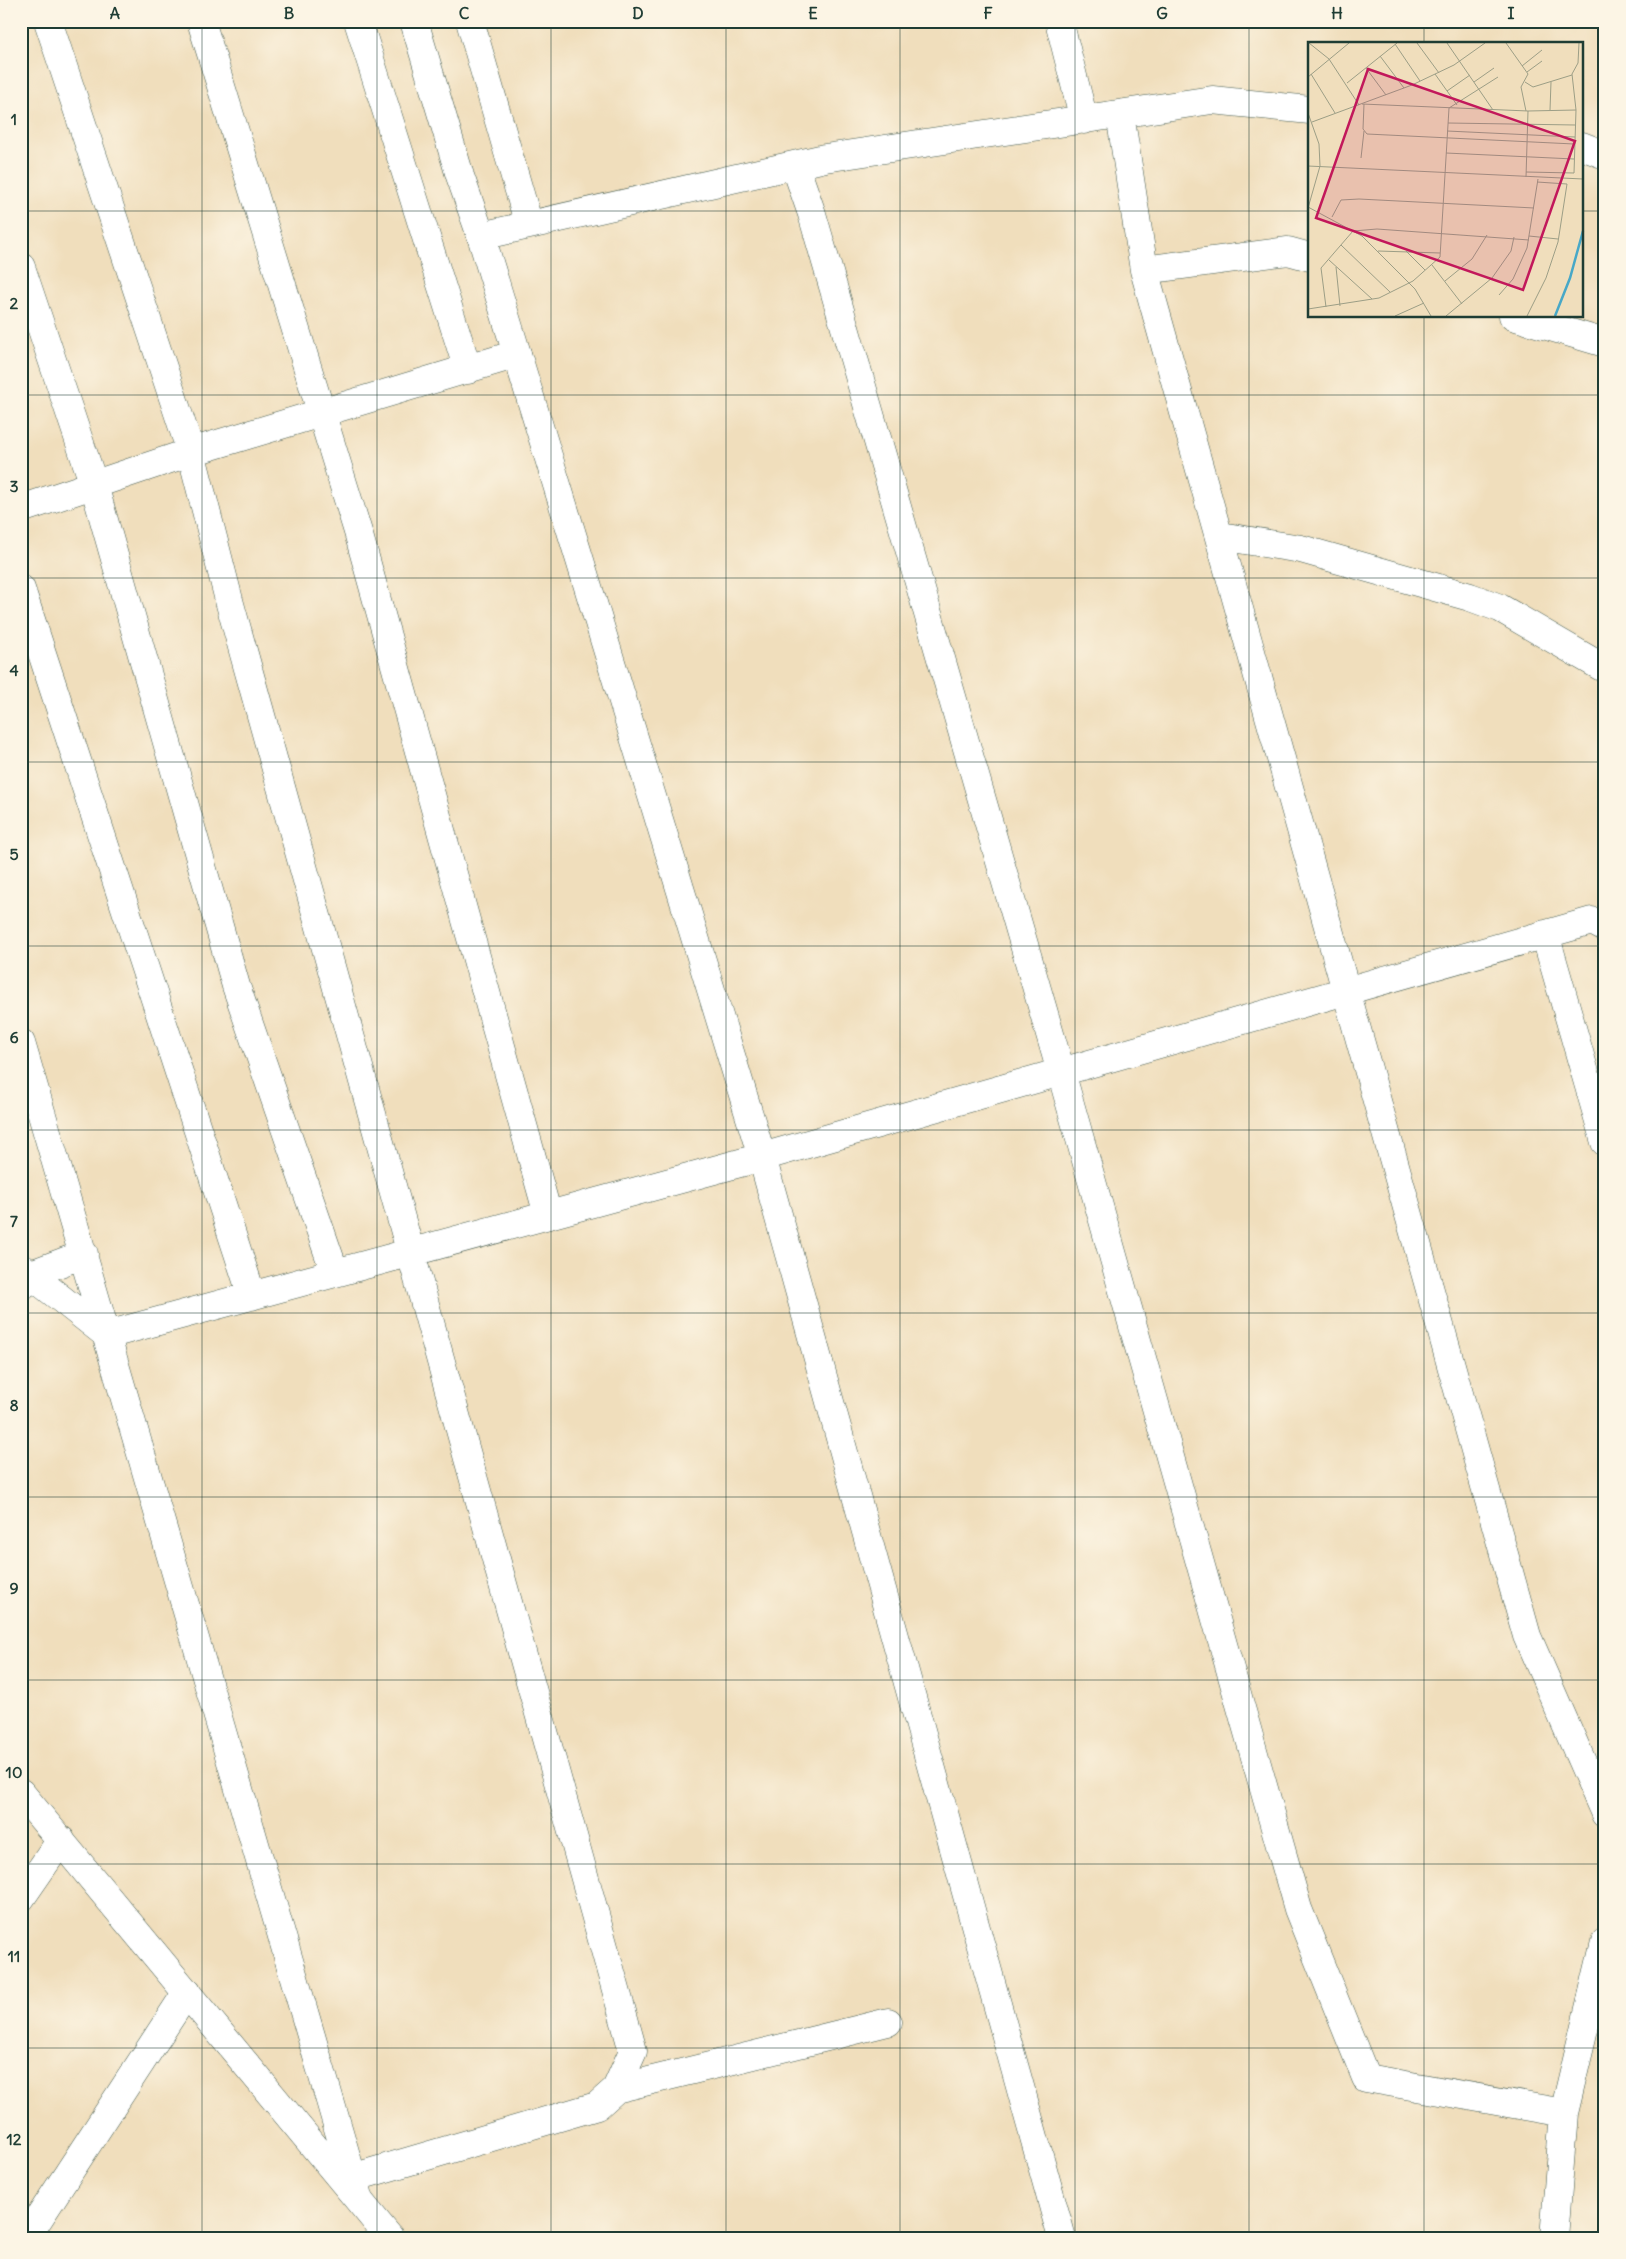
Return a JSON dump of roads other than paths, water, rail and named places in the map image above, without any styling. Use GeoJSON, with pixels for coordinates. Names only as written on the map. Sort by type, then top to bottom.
{"type":"FeatureCollection","features":[{"type":"Feature","properties":{"kind":"street"},"geometry":{"type":"LineString","coordinates":[[48,21],[191,452],[230,604],[633,2051],[616,2089],[597,2106],[356,2189]]}},
{"type":"Feature","properties":{"kind":"street"},"geometry":{"type":"LineString","coordinates":[[201,21],[360,542],[548,1215]]}},
{"type":"Feature","properties":{"kind":"street"},"geometry":{"type":"LineString","coordinates":[[358,21],[468,370]]}},
{"type":"Feature","properties":{"kind":"street"},"geometry":{"type":"LineString","coordinates":[[414,21],[762,1157],[1062,2238]]}},
{"type":"Feature","properties":{"kind":"street"},"geometry":{"type":"LineString","coordinates":[[470,21],[529,225]]}},
{"type":"Feature","properties":{"kind":"street"},"geometry":{"type":"LineString","coordinates":[[1059,21],[1084,120]]}},
{"type":"Feature","properties":{"kind":"street"},"geometry":{"type":"LineString","coordinates":[[481,236],[825,158],[1212,100],[1308,110]]}},
{"type":"Feature","properties":{"kind":"street"},"geometry":{"type":"LineString","coordinates":[[1120,114],[1144,270],[1527,1636],[1605,1814]]}},
{"type":"Feature","properties":{"kind":"street"},"geometry":{"type":"LineString","coordinates":[[1584,147],[1605,155]]}},
{"type":"Feature","properties":{"kind":"street"},"geometry":{"type":"LineString","coordinates":[[795,165],[817,233],[1061,1072],[1298,1909],[1366,2078],[1564,2113]]}},
{"type":"Feature","properties":{"kind":"street"},"geometry":{"type":"LineString","coordinates":[[1144,270],[1288,251],[1308,256]]}},
{"type":"Feature","properties":{"kind":"street"},"geometry":{"type":"LineString","coordinates":[[21,267],[94,486],[236,986],[335,1273]]}},
{"type":"Feature","properties":{"kind":"street"},"geometry":{"type":"LineString","coordinates":[[1520,318],[1605,344]]}},
{"type":"Feature","properties":{"kind":"street"},"geometry":{"type":"LineString","coordinates":[[21,509],[191,452],[517,354]]}},
{"type":"Feature","properties":{"kind":"street"},"geometry":{"type":"LineString","coordinates":[[1220,536],[1301,549],[1470,597],[1500,608],[1605,669]]}},
{"type":"Feature","properties":{"kind":"street"},"geometry":{"type":"LineString","coordinates":[[21,589],[252,1296]]}},
{"type":"Feature","properties":{"kind":"street"},"geometry":{"type":"LineString","coordinates":[[107,1335],[762,1157],[1544,934],[1592,921],[1605,928]]}},
{"type":"Feature","properties":{"kind":"street"},"geometry":{"type":"LineString","coordinates":[[1544,934],[1605,1142]]}},
{"type":"Feature","properties":{"kind":"street"},"geometry":{"type":"LineString","coordinates":[[21,1043],[356,2189],[378,2233]]}},
{"type":"Feature","properties":{"kind":"street"},"geometry":{"type":"LineString","coordinates":[[24,1276],[84,1254]]}},
{"type":"Feature","properties":{"kind":"street"},"geometry":{"type":"LineString","coordinates":[[24,1276],[107,1335]]}},
{"type":"Feature","properties":{"kind":"street"},"geometry":{"type":"LineString","coordinates":[[21,1793],[187,1992],[356,2189]]}},
{"type":"Feature","properties":{"kind":"street"},"geometry":{"type":"LineString","coordinates":[[21,1898],[60,1840]]}},
{"type":"Feature","properties":{"kind":"street"},"geometry":{"type":"LineString","coordinates":[[1554,2238],[1564,2113],[1605,1942]]}},
{"type":"Feature","properties":{"kind":"street"},"geometry":{"type":"LineString","coordinates":[[26,2238],[187,1992]]}},
{"type":"Feature","properties":{"kind":"street"},"geometry":{"type":"LineString","coordinates":[[616,2089],[888,2022]]}}]}
